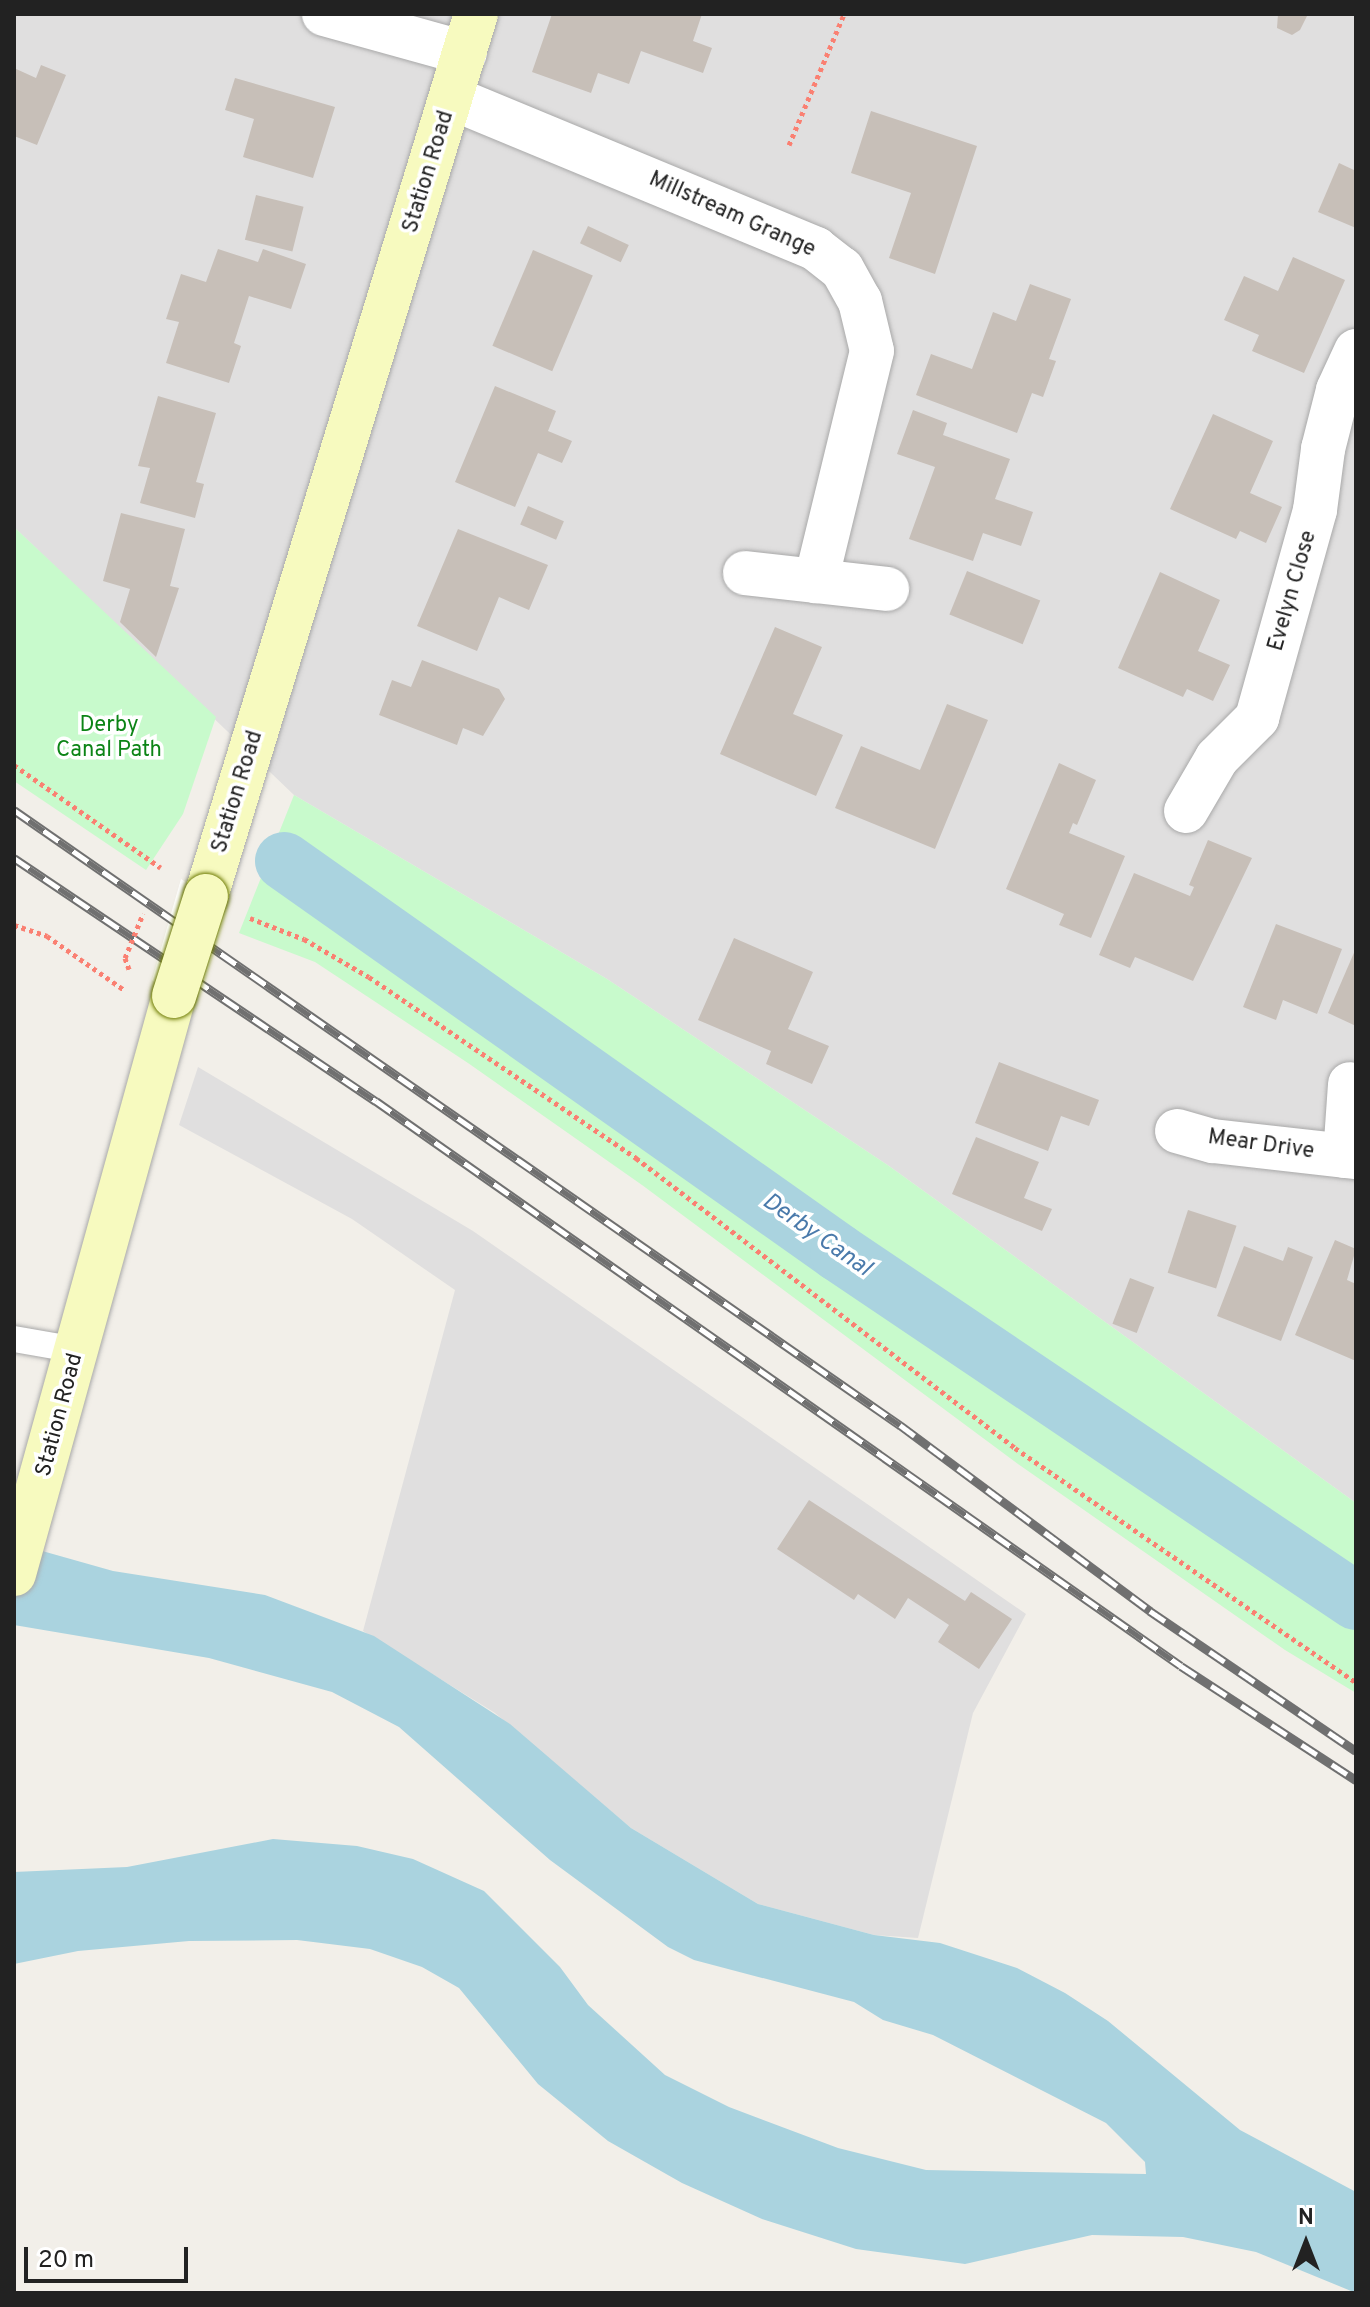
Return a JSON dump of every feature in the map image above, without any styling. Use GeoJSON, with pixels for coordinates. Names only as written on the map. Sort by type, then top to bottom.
{"type":"FeatureCollection","features":[{"type":"Feature","properties":{"kind":"main road","name":"Station Road"},"geometry":{"type":"LineString","coordinates":[[14,1574],[171,1006],[471,34]]}},
{"type":"Feature","properties":{"kind":"street"},"geometry":{"type":"LineString","coordinates":[[324,14],[471,34]]}},
{"type":"Feature","properties":{"kind":"street","name":"Millstream Grange"},"geometry":{"type":"LineString","coordinates":[[452,98],[816,249],[842,269],[860,301],[872,351],[816,581]]}},
{"type":"Feature","properties":{"kind":"street","name":"Evelyn Close"},"geometry":{"type":"LineString","coordinates":[[1186,811],[1217,758],[1257,718],[1315,510],[1323,449],[1338,390],[1356,351]]}},
{"type":"Feature","properties":{"kind":"street"},"geometry":{"type":"LineString","coordinates":[[745,573],[887,589]]}},
{"type":"Feature","properties":{"kind":"street","name":"Mear Drive"},"geometry":{"type":"LineString","coordinates":[[1177,1131],[1213,1141],[1351,1156],[1350,1084]]}},
{"type":"Feature","properties":{"kind":"lane"},"geometry":{"type":"LineString","coordinates":[[14,1339],[77,1350]]}},
{"type":"Feature","properties":{"kind":"path"},"geometry":{"type":"LineString","coordinates":[[789,145],[844,14]]}},
{"type":"Feature","properties":{"kind":"path"},"geometry":{"type":"LineString","coordinates":[[14,765],[162,869]]}},
{"type":"Feature","properties":{"kind":"path"},"geometry":{"type":"LineString","coordinates":[[245,914],[304,939],[369,977],[636,1158],[1015,1448],[1356,1682]]}},
{"type":"Feature","properties":{"kind":"path"},"geometry":{"type":"LineString","coordinates":[[14,925],[47,936],[171,1006]]}},
{"type":"Feature","properties":{"kind":"shaded area"},"geometry":{"type":"Polygon","coordinates":[[[14,14],[1356,14],[1356,1503],[889,1166],[607,979],[294,795],[14,527],[14,14]]]}},
{"type":"Feature","properties":{"kind":"shaded area"},"geometry":{"type":"Polygon","coordinates":[[[198,1067],[473,1231],[1026,1614],[973,1713],[918,1938],[874,1935],[758,1904],[631,1828],[495,1713],[363,1631],[455,1290],[352,1219],[179,1125],[198,1067]]]}},
{"type":"Feature","properties":{"kind":"green space","name":"Derby Canal Path"},"geometry":{"type":"Polygon","coordinates":[[[14,527],[216,717],[183,814],[146,870],[14,781],[14,527]]]}},
{"type":"Feature","properties":{"kind":"green space"},"geometry":{"type":"Polygon","coordinates":[[[294,795],[607,979],[889,1166],[1356,1503],[1356,1693],[1285,1650],[1018,1464],[642,1185],[468,1063],[315,962],[239,933],[294,795]]]}},
{"type":"Feature","properties":{"kind":"water"},"geometry":{"type":"Polygon","coordinates":[[[14,1543],[113,1571],[265,1595],[374,1636],[510,1724],[631,1828],[758,1904],[874,1935],[940,1943],[1017,1968],[1065,1993],[1108,2021],[1240,2130],[1356,2192],[1356,2293],[1256,2252],[1183,2237],[1092,2235],[965,2264],[856,2249],[762,2219],[682,2183],[608,2141],[538,2084],[459,1988],[422,1967],[370,1949],[297,1940],[189,1941],[78,1951],[14,1964],[14,1872],[127,1867],[273,1839],[357,1846],[413,1859],[484,1891],[560,1967],[588,2005],[665,2075],[729,2107],[838,2148],[926,2170],[1146,2174],[1145,2162],[1106,2123],[933,2035],[883,2020],[854,2002],[694,1960],[668,1947],[550,1860],[399,1727],[332,1692],[209,1658],[14,1625],[14,1543]]]}},
{"type":"Feature","properties":{"kind":"pier"},"geometry":{"type":"Polygon","coordinates":[[[181,879],[227,909],[195,1011],[152,980],[181,879]]]}},
{"type":"Feature","properties":{"kind":"building"},"geometry":{"type":"Polygon","coordinates":[[[552,14],[702,14],[693,41],[712,48],[703,73],[641,51],[629,84],[598,73],[591,93],[532,72],[552,14]]]}},
{"type":"Feature","properties":{"kind":"building"},"geometry":{"type":"Polygon","coordinates":[[[1278,14],[1308,14],[1300,30],[1292,35],[1277,28],[1278,14]]]}},
{"type":"Feature","properties":{"kind":"building"},"geometry":{"type":"Polygon","coordinates":[[[41,65],[66,75],[37,145],[14,136],[14,68],[36,78],[41,65]]]}},
{"type":"Feature","properties":{"kind":"building"},"geometry":{"type":"Polygon","coordinates":[[[235,78],[335,107],[313,178],[243,157],[254,119],[225,110],[235,78]]]}},
{"type":"Feature","properties":{"kind":"building"},"geometry":{"type":"Polygon","coordinates":[[[871,111],[977,146],[935,274],[889,258],[911,193],[851,173],[871,111]]]}},
{"type":"Feature","properties":{"kind":"building"},"geometry":{"type":"Polygon","coordinates":[[[1339,163],[1356,171],[1356,228],[1318,212],[1339,163]]]}},
{"type":"Feature","properties":{"kind":"building"},"geometry":{"type":"Polygon","coordinates":[[[256,195],[304,207],[292,251],[245,240],[256,195]]]}},
{"type":"Feature","properties":{"kind":"building"},"geometry":{"type":"Polygon","coordinates":[[[588,226],[629,245],[621,262],[580,243],[588,226]]]}},
{"type":"Feature","properties":{"kind":"building"},"geometry":{"type":"Polygon","coordinates":[[[218,249],[258,262],[263,249],[306,264],[291,309],[249,296],[234,343],[241,346],[229,383],[166,363],[179,322],[166,319],[181,274],[206,282],[218,249]]]}},
{"type":"Feature","properties":{"kind":"building"},"geometry":{"type":"Polygon","coordinates":[[[533,250],[593,275],[552,371],[492,346],[533,250]]]}},
{"type":"Feature","properties":{"kind":"building"},"geometry":{"type":"Polygon","coordinates":[[[1293,257],[1345,280],[1304,373],[1252,351],[1259,335],[1224,320],[1244,276],[1278,291],[1293,257]]]}},
{"type":"Feature","properties":{"kind":"building"},"geometry":{"type":"Polygon","coordinates":[[[1030,284],[1071,299],[1049,359],[1056,361],[1043,397],[1032,393],[1017,433],[916,395],[931,354],[972,369],[993,312],[1016,321],[1030,284]]]}},
{"type":"Feature","properties":{"kind":"building"},"geometry":{"type":"Polygon","coordinates":[[[495,386],[556,411],[548,431],[572,441],[562,463],[538,453],[515,507],[455,482],[495,386]]]}},
{"type":"Feature","properties":{"kind":"building"},"geometry":{"type":"Polygon","coordinates":[[[158,396],[216,413],[196,482],[204,484],[195,518],[140,503],[150,468],[138,466],[158,396]]]}},
{"type":"Feature","properties":{"kind":"building"},"geometry":{"type":"Polygon","coordinates":[[[913,410],[947,423],[943,435],[1010,459],[995,499],[1033,512],[1021,546],[983,533],[973,561],[909,539],[935,467],[897,454],[913,410]]]}},
{"type":"Feature","properties":{"kind":"building"},"geometry":{"type":"Polygon","coordinates":[[[1213,414],[1273,441],[1250,493],[1282,507],[1266,543],[1240,531],[1236,539],[1170,509],[1213,414]]]}},
{"type":"Feature","properties":{"kind":"building"},"geometry":{"type":"Polygon","coordinates":[[[528,506],[564,521],[556,540],[520,524],[528,506]]]}},
{"type":"Feature","properties":{"kind":"building"},"geometry":{"type":"Polygon","coordinates":[[[121,513],[185,529],[170,586],[179,588],[156,657],[120,622],[130,589],[103,581],[121,513]]]}},
{"type":"Feature","properties":{"kind":"building"},"geometry":{"type":"Polygon","coordinates":[[[458,529],[548,565],[529,610],[499,597],[477,651],[417,626],[458,529]]]}},
{"type":"Feature","properties":{"kind":"building"},"geometry":{"type":"Polygon","coordinates":[[[967,571],[1040,601],[1023,644],[949,615],[967,571]]]}},
{"type":"Feature","properties":{"kind":"building"},"geometry":{"type":"Polygon","coordinates":[[[1160,572],[1220,600],[1198,651],[1230,665],[1213,701],[1187,689],[1183,697],[1118,668],[1160,572]]]}},
{"type":"Feature","properties":{"kind":"building"},"geometry":{"type":"Polygon","coordinates":[[[775,627],[822,647],[793,714],[843,735],[816,796],[720,754],[775,627]]]}},
{"type":"Feature","properties":{"kind":"building"},"geometry":{"type":"Polygon","coordinates":[[[422,660],[499,689],[505,699],[483,736],[463,728],[457,745],[379,715],[392,680],[411,687],[422,660]]]}},
{"type":"Feature","properties":{"kind":"building"},"geometry":{"type":"Polygon","coordinates":[[[947,704],[988,720],[935,849],[835,808],[861,746],[920,770],[947,704]]]}},
{"type":"Feature","properties":{"kind":"building"},"geometry":{"type":"Polygon","coordinates":[[[1059,763],[1096,780],[1077,825],[1073,823],[1069,833],[1125,856],[1091,938],[1059,925],[1064,914],[1006,889],[1059,763]]]}},
{"type":"Feature","properties":{"kind":"building"},"geometry":{"type":"Polygon","coordinates":[[[1208,840],[1252,858],[1193,981],[1135,957],[1130,968],[1099,955],[1134,873],[1190,896],[1194,887],[1189,885],[1208,840]]]}},
{"type":"Feature","properties":{"kind":"building"},"geometry":{"type":"Polygon","coordinates":[[[1276,924],[1342,949],[1317,1014],[1283,1000],[1276,1020],[1243,1007],[1276,924]]]}},
{"type":"Feature","properties":{"kind":"building"},"geometry":{"type":"Polygon","coordinates":[[[734,938],[813,972],[788,1029],[829,1046],[812,1084],[766,1064],[771,1051],[698,1020],[734,938]]]}},
{"type":"Feature","properties":{"kind":"building"},"geometry":{"type":"Polygon","coordinates":[[[1356,948],[1356,1026],[1328,1013],[1356,948]]]}},
{"type":"Feature","properties":{"kind":"building"},"geometry":{"type":"Polygon","coordinates":[[[999,1062],[1099,1100],[1089,1126],[1061,1116],[1048,1151],[975,1123],[999,1062]]]}},
{"type":"Feature","properties":{"kind":"building"},"geometry":{"type":"Polygon","coordinates":[[[976,1137],[1039,1162],[1024,1198],[1052,1209],[1042,1231],[952,1194],[976,1137]]]}},
{"type":"Feature","properties":{"kind":"building"},"geometry":{"type":"Polygon","coordinates":[[[1188,1210],[1237,1226],[1216,1289],[1168,1273],[1188,1210]]]}},
{"type":"Feature","properties":{"kind":"building"},"geometry":{"type":"Polygon","coordinates":[[[1335,1240],[1356,1249],[1347,1280],[1356,1284],[1356,1361],[1295,1335],[1335,1240]]]}},
{"type":"Feature","properties":{"kind":"building"},"geometry":{"type":"Polygon","coordinates":[[[1244,1246],[1283,1261],[1288,1247],[1313,1257],[1281,1341],[1217,1316],[1244,1246]]]}},
{"type":"Feature","properties":{"kind":"building"},"geometry":{"type":"Polygon","coordinates":[[[1130,1278],[1154,1287],[1137,1333],[1112,1324],[1130,1278]]]}},
{"type":"Feature","properties":{"kind":"building"},"geometry":{"type":"Polygon","coordinates":[[[809,1500],[965,1601],[971,1592],[1012,1619],[979,1669],[938,1642],[949,1625],[908,1598],[895,1619],[858,1594],[854,1600],[777,1549],[809,1500]]]}},
{"type":"Feature","properties":{"kind":"waterway","name":"Derby Canal"},"geometry":{"type":"LineString","coordinates":[[284,861],[839,1253],[1356,1601]]}},
{"type":"Feature","properties":{"kind":"railway"},"geometry":{"type":"LineString","coordinates":[[14,810],[900,1425],[1150,1611],[1356,1751]]}},
{"type":"Feature","properties":{"kind":"railway"},"geometry":{"type":"LineString","coordinates":[[14,858],[376,1101],[1181,1666],[1356,1780]]}}]}
